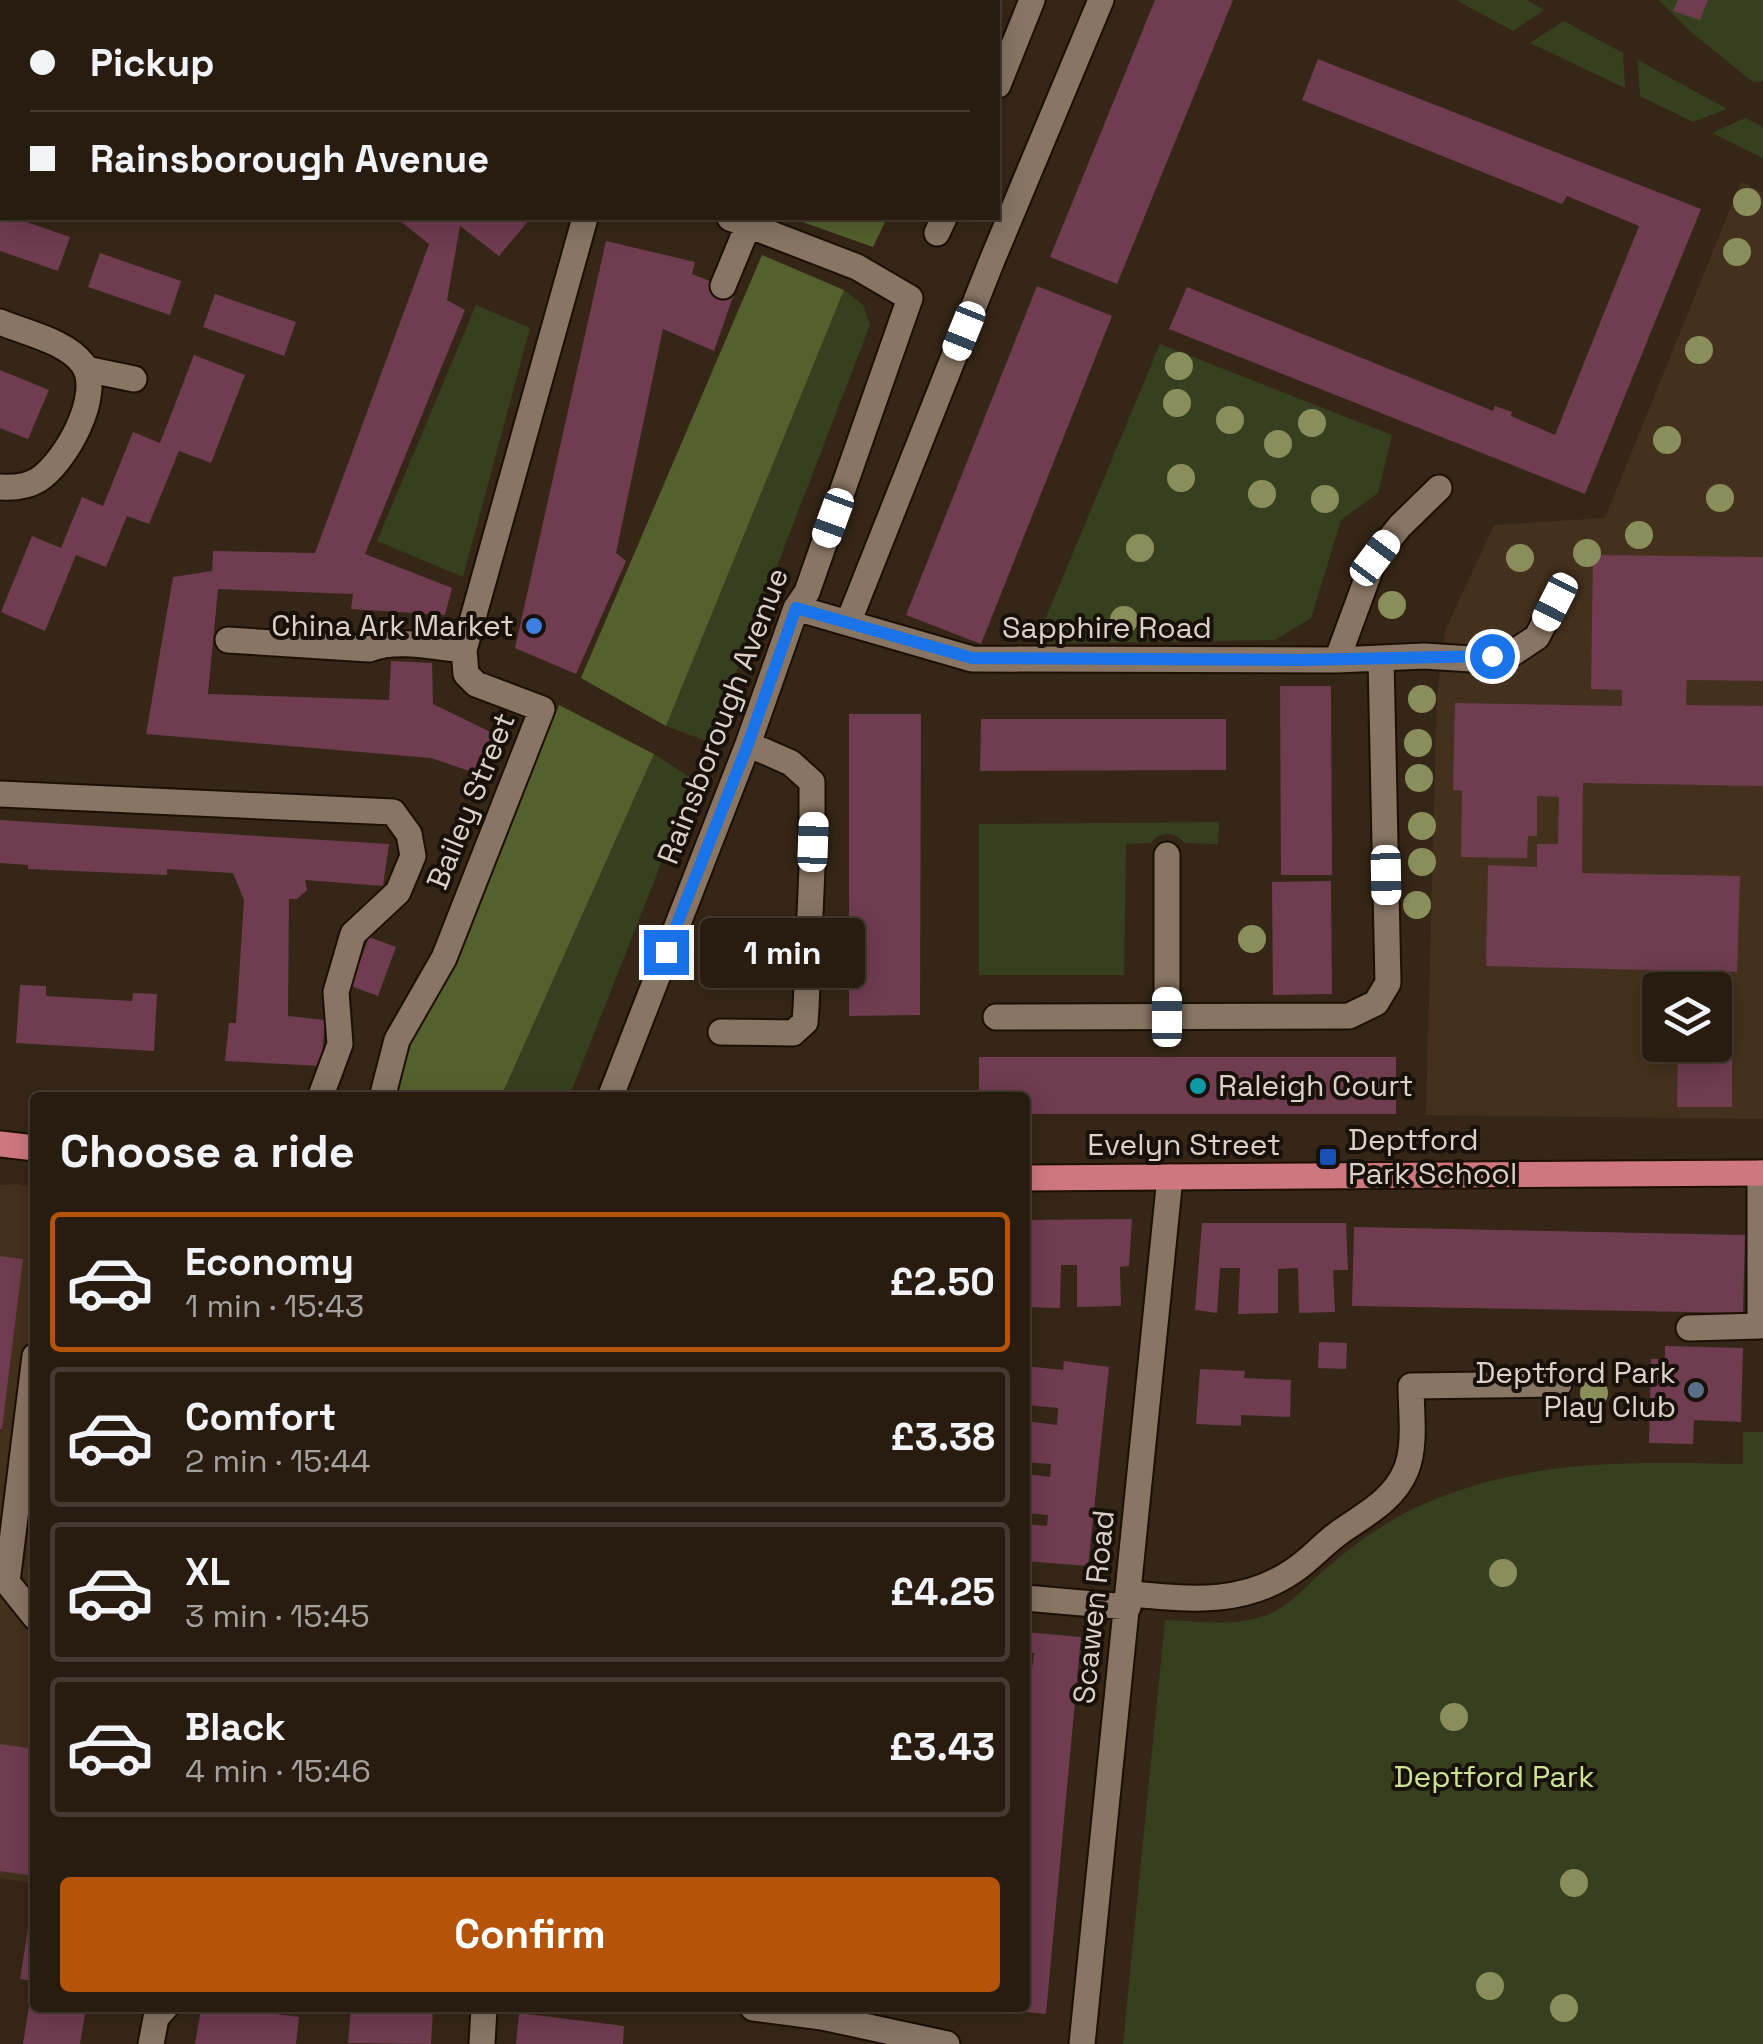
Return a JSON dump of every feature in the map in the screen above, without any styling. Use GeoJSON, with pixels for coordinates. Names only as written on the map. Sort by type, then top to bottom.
{"type":"FeatureCollection","features":[{"type":"Feature","properties":{"kind":"main road"},"geometry":{"type":"LineString","coordinates":[[0,1144],[30,1147]]}},
{"type":"Feature","properties":{"kind":"main road","name":"Evelyn Street"},"geometry":{"type":"LineString","coordinates":[[1030,1178],[1762,1173]]}},
{"type":"Feature","properties":{"kind":"street"},"geometry":{"type":"LineString","coordinates":[[1000,80],[1032,0]]}},
{"type":"Feature","properties":{"kind":"street"},"geometry":{"type":"LineString","coordinates":[[848,623],[1101,0]]}},
{"type":"Feature","properties":{"kind":"street"},"geometry":{"type":"LineString","coordinates":[[228,640],[369,650],[418,645],[464,650],[584,220]]}},
{"type":"Feature","properties":{"kind":"street"},"geometry":{"type":"LineString","coordinates":[[722,286],[739,220]]}},
{"type":"Feature","properties":{"kind":"street","name":"Rainsborough Avenue"},"geometry":{"type":"LineString","coordinates":[[612,1092],[748,744],[796,608],[807,592],[910,298],[858,267],[739,220]]}},
{"type":"Feature","properties":{"kind":"street"},"geometry":{"type":"LineString","coordinates":[[0,322],[72,351],[86,369],[90,397],[60,462],[36,482],[1,489]]}},
{"type":"Feature","properties":{"kind":"street"},"geometry":{"type":"LineString","coordinates":[[86,369],[134,379]]}},
{"type":"Feature","properties":{"kind":"street"},"geometry":{"type":"LineString","coordinates":[[1336,660],[1375,558],[1400,526],[1440,488]]}},
{"type":"Feature","properties":{"kind":"street","name":"Sapphire Road"},"geometry":{"type":"LineString","coordinates":[[796,608],[972,658],[1472,659],[1513,653],[1537,637],[1555,602]]}},
{"type":"Feature","properties":{"kind":"street","name":"Bailey Street"},"geometry":{"type":"LineString","coordinates":[[383,1092],[396,1040],[444,958],[542,709],[476,684],[466,674],[464,650]]}},
{"type":"Feature","properties":{"kind":"street"},"geometry":{"type":"LineString","coordinates":[[996,1017],[1348,1016],[1376,1003],[1388,983],[1381,658]]}},
{"type":"Feature","properties":{"kind":"street"},"geometry":{"type":"LineString","coordinates":[[722,1032],[792,1032],[804,1022],[812,782],[791,763],[748,744]]}},
{"type":"Feature","properties":{"kind":"street"},"geometry":{"type":"LineString","coordinates":[[0,794],[393,812],[409,834],[413,856],[398,892],[353,934],[336,992],[340,1044],[322,1092]]}},
{"type":"Feature","properties":{"kind":"street"},"geometry":{"type":"LineString","coordinates":[[1167,855],[1167,1017]]}},
{"type":"Feature","properties":{"kind":"street"},"geometry":{"type":"LineString","coordinates":[[1689,1328],[1760,1326],[1762,1173]]}},
{"type":"Feature","properties":{"kind":"street","name":"Scawen Road"},"geometry":{"type":"LineString","coordinates":[[1082,2044],[1170,1177]]}},
{"type":"Feature","properties":{"kind":"street"},"geometry":{"type":"LineString","coordinates":[[1030,1598],[1129,1601],[1221,1599],[1248,1594],[1296,1570],[1388,1496],[1405,1474],[1410,1458],[1412,1386],[1560,1384]]}},
{"type":"Feature","properties":{"kind":"street"},"geometry":{"type":"LineString","coordinates":[[30,1398],[8,1582],[30,1611]]}},
{"type":"Feature","properties":{"kind":"street"},"geometry":{"type":"LineString","coordinates":[[151,2044],[161,2012]]}},
{"type":"Feature","properties":{"kind":"street"},"geometry":{"type":"LineString","coordinates":[[482,2044],[484,2012]]}},
{"type":"Feature","properties":{"kind":"street"},"geometry":{"type":"LineString","coordinates":[[784,2012],[947,2044]]}},
{"type":"Feature","properties":{"kind":"shaded area"},"geometry":{"type":"Polygon","coordinates":[[[1741,182],[1763,193],[1763,1119],[1426,1115],[1437,696],[1445,631],[1494,525],[1605,518],[1741,182]]]}},
{"type":"Feature","properties":{"kind":"shaded area"},"geometry":{"type":"Polygon","coordinates":[[[0,1185],[30,1187],[30,1883],[0,1878],[0,1185]]]}},
{"type":"Feature","properties":{"kind":"green space"},"geometry":{"type":"Polygon","coordinates":[[[1456,0],[1527,0],[1544,10],[1513,31],[1456,0]]]}},
{"type":"Feature","properties":{"kind":"green space"},"geometry":{"type":"Polygon","coordinates":[[[1659,0],[1763,0],[1763,81],[1753,82],[1692,33],[1659,0]]]}},
{"type":"Feature","properties":{"kind":"green space"},"geometry":{"type":"Polygon","coordinates":[[[1564,21],[1623,53],[1625,88],[1530,43],[1564,21]]]}},
{"type":"Feature","properties":{"kind":"green space"},"geometry":{"type":"Polygon","coordinates":[[[1638,60],[1727,109],[1693,122],[1640,96],[1638,60]]]}},
{"type":"Feature","properties":{"kind":"green space"},"geometry":{"type":"Polygon","coordinates":[[[1745,118],[1763,127],[1763,158],[1712,133],[1745,118]]]}},
{"type":"Feature","properties":{"kind":"green space"},"geometry":{"type":"Polygon","coordinates":[[[797,220],[886,220],[873,247],[797,220]]]}},
{"type":"Feature","properties":{"kind":"green space"},"geometry":{"type":"Polygon","coordinates":[[[762,255],[844,290],[666,726],[581,678],[762,255]]]}},
{"type":"Feature","properties":{"kind":"green space"},"geometry":{"type":"Polygon","coordinates":[[[844,290],[863,305],[870,325],[709,742],[666,726],[844,290]]]}},
{"type":"Feature","properties":{"kind":"green space"},"geometry":{"type":"Polygon","coordinates":[[[476,305],[530,328],[463,577],[377,541],[476,305]]]}},
{"type":"Feature","properties":{"kind":"green space"},"geometry":{"type":"Polygon","coordinates":[[[1160,344],[1392,435],[1378,493],[1341,520],[1311,618],[1275,640],[1035,644],[1160,344]]]}},
{"type":"Feature","properties":{"kind":"green space"},"geometry":{"type":"Polygon","coordinates":[[[559,705],[654,754],[503,1092],[397,1092],[407,1042],[447,972],[559,705]]]}},
{"type":"Feature","properties":{"kind":"green space"},"geometry":{"type":"Polygon","coordinates":[[[654,754],[694,780],[571,1092],[504,1092],[654,754]]]}},
{"type":"Feature","properties":{"kind":"green space"},"geometry":{"type":"Polygon","coordinates":[[[1219,822],[1218,844],[1184,843],[1168,834],[1151,843],[1126,844],[1124,975],[979,975],[979,824],[1219,822]]]}},
{"type":"Feature","properties":{"kind":"green space","name":"Deptford Park"},"geometry":{"type":"Polygon","coordinates":[[[1743,1432],[1763,1432],[1763,2044],[1123,2044],[1165,1620],[1227,1622],[1274,1612],[1376,1531],[1414,1509],[1465,1488],[1543,1470],[1582,1466],[1743,1464],[1743,1432]]]}},
{"type":"Feature","properties":{"kind":"building"},"geometry":{"type":"Polygon","coordinates":[[[1155,0],[1233,0],[1117,284],[1050,257],[1155,0]]]}},
{"type":"Feature","properties":{"kind":"building"},"geometry":{"type":"Polygon","coordinates":[[[1678,0],[1708,0],[1700,20],[1673,11],[1678,0]]]}},
{"type":"Feature","properties":{"kind":"building"},"geometry":{"type":"Polygon","coordinates":[[[1318,59],[1701,209],[1585,494],[1169,329],[1187,287],[1493,411],[1495,406],[1512,412],[1511,416],[1555,435],[1639,226],[1567,196],[1562,204],[1302,100],[1318,59]]]}},
{"type":"Feature","properties":{"kind":"building"},"geometry":{"type":"Polygon","coordinates":[[[0,220],[21,220],[70,237],[58,271],[0,251],[0,220]]]}},
{"type":"Feature","properties":{"kind":"building"},"geometry":{"type":"Polygon","coordinates":[[[399,220],[529,220],[499,256],[460,226],[447,300],[465,310],[365,554],[452,588],[445,615],[351,609],[353,594],[218,589],[208,694],[389,700],[391,661],[432,663],[433,704],[503,738],[481,775],[431,758],[146,734],[173,577],[212,571],[213,551],[315,553],[429,244],[399,220]]]}},
{"type":"Feature","properties":{"kind":"building"},"geometry":{"type":"Polygon","coordinates":[[[606,241],[695,262],[692,274],[735,291],[714,351],[663,329],[616,553],[626,561],[576,674],[515,648],[606,241]]]}},
{"type":"Feature","properties":{"kind":"building"},"geometry":{"type":"Polygon","coordinates":[[[100,253],[181,281],[170,315],[88,287],[100,253]]]}},
{"type":"Feature","properties":{"kind":"building"},"geometry":{"type":"Polygon","coordinates":[[[1037,286],[1112,316],[981,644],[906,615],[1037,286]]]}},
{"type":"Feature","properties":{"kind":"building"},"geometry":{"type":"Polygon","coordinates":[[[215,294],[296,322],[284,356],[203,327],[215,294]]]}},
{"type":"Feature","properties":{"kind":"building"},"geometry":{"type":"Polygon","coordinates":[[[194,355],[245,375],[211,463],[179,451],[149,524],[127,516],[106,567],[76,555],[45,631],[1,612],[32,536],[61,548],[82,497],[103,506],[133,432],[160,443],[194,355]]]}},
{"type":"Feature","properties":{"kind":"building"},"geometry":{"type":"Polygon","coordinates":[[[0,370],[49,390],[28,439],[0,428],[0,370]]]}},
{"type":"Feature","properties":{"kind":"building"},"geometry":{"type":"Polygon","coordinates":[[[1593,555],[1763,557],[1763,681],[1687,680],[1686,705],[1763,706],[1763,786],[1583,783],[1582,873],[1740,876],[1737,972],[1486,966],[1488,865],[1537,867],[1537,844],[1558,844],[1559,797],[1537,796],[1537,836],[1528,836],[1527,858],[1461,857],[1462,791],[1453,790],[1455,703],[1622,706],[1622,690],[1591,689],[1593,555]]]}},
{"type":"Feature","properties":{"kind":"building"},"geometry":{"type":"Polygon","coordinates":[[[1280,686],[1331,686],[1332,875],[1281,875],[1280,686]]]}},
{"type":"Feature","properties":{"kind":"building"},"geometry":{"type":"Polygon","coordinates":[[[849,714],[921,714],[920,1015],[849,1016],[849,714]]]}},
{"type":"Feature","properties":{"kind":"building"},"geometry":{"type":"Polygon","coordinates":[[[981,719],[1226,719],[1226,770],[980,771],[981,719]]]}},
{"type":"Feature","properties":{"kind":"building"},"geometry":{"type":"Polygon","coordinates":[[[0,820],[389,844],[383,886],[305,880],[307,890],[297,899],[289,899],[288,1016],[325,1020],[321,1066],[225,1061],[229,1023],[236,1023],[244,900],[233,873],[167,869],[167,875],[28,869],[28,865],[0,863],[0,820]]]}},
{"type":"Feature","properties":{"kind":"building"},"geometry":{"type":"Polygon","coordinates":[[[1331,881],[1332,994],[1273,995],[1272,882],[1331,881]]]}},
{"type":"Feature","properties":{"kind":"building"},"geometry":{"type":"Polygon","coordinates":[[[369,937],[396,947],[378,996],[351,986],[369,937]]]}},
{"type":"Feature","properties":{"kind":"building"},"geometry":{"type":"Polygon","coordinates":[[[20,985],[46,986],[46,996],[132,1001],[133,993],[157,994],[154,1051],[16,1043],[20,985]]]}},
{"type":"Feature","properties":{"kind":"building"},"geometry":{"type":"Polygon","coordinates":[[[979,1057],[1396,1057],[1396,1114],[1030,1114],[1030,1092],[979,1092],[979,1057]]]}},
{"type":"Feature","properties":{"kind":"building"},"geometry":{"type":"Polygon","coordinates":[[[1678,1062],[1732,1062],[1732,1107],[1677,1107],[1678,1062]]]}},
{"type":"Feature","properties":{"kind":"building"},"geometry":{"type":"Polygon","coordinates":[[[1132,1219],[1129,1266],[1120,1267],[1121,1306],[1077,1307],[1077,1265],[1061,1265],[1060,1308],[1030,1307],[1030,1220],[1132,1219]]]}},
{"type":"Feature","properties":{"kind":"building"},"geometry":{"type":"Polygon","coordinates":[[[1202,1223],[1346,1223],[1348,1270],[1333,1270],[1335,1312],[1299,1313],[1298,1268],[1278,1269],[1278,1313],[1238,1314],[1240,1268],[1220,1268],[1217,1313],[1195,1310],[1202,1223]]]}},
{"type":"Feature","properties":{"kind":"building"},"geometry":{"type":"Polygon","coordinates":[[[1354,1227],[1745,1235],[1743,1313],[1352,1306],[1354,1227]]]}},
{"type":"Feature","properties":{"kind":"building"},"geometry":{"type":"Polygon","coordinates":[[[0,1256],[23,1259],[2,1429],[0,1429],[0,1256]]]}},
{"type":"Feature","properties":{"kind":"building"},"geometry":{"type":"Polygon","coordinates":[[[1319,1342],[1347,1343],[1346,1369],[1318,1368],[1319,1342]]]}},
{"type":"Feature","properties":{"kind":"building","name":"Deptford Park Play Club"},"geometry":{"type":"Polygon","coordinates":[[[1665,1346],[1743,1348],[1741,1422],[1694,1420],[1693,1444],[1649,1443],[1651,1359],[1665,1359],[1665,1346]]]}},
{"type":"Feature","properties":{"kind":"building"},"geometry":{"type":"Polygon","coordinates":[[[1064,1361],[1109,1367],[1088,1566],[1030,1561],[1030,1524],[1047,1526],[1048,1515],[1030,1513],[1030,1475],[1050,1477],[1051,1464],[1030,1462],[1030,1422],[1057,1425],[1058,1408],[1030,1405],[1030,1367],[1063,1370],[1064,1361]]]}},
{"type":"Feature","properties":{"kind":"building"},"geometry":{"type":"Polygon","coordinates":[[[1200,1369],[1245,1371],[1244,1378],[1291,1380],[1290,1417],[1241,1415],[1241,1426],[1196,1424],[1200,1369]]]}},
{"type":"Feature","properties":{"kind":"building"},"geometry":{"type":"Polygon","coordinates":[[[1030,1632],[1081,1637],[1046,2014],[1026,2012],[1030,2012],[1030,1669],[1034,1653],[1030,1653],[1030,1632]]]}},
{"type":"Feature","properties":{"kind":"building"},"geometry":{"type":"Polygon","coordinates":[[[0,1744],[30,1748],[30,1875],[0,1871],[0,1744]]]}},
{"type":"Feature","properties":{"kind":"building"},"geometry":{"type":"Polygon","coordinates":[[[30,1916],[30,1981],[20,1979],[30,1916]]]}},
{"type":"Feature","properties":{"kind":"building"},"geometry":{"type":"Polygon","coordinates":[[[30,2000],[30,2012],[85,2012],[80,2044],[23,2044],[30,2000]]]}},
{"type":"Feature","properties":{"kind":"building"},"geometry":{"type":"Polygon","coordinates":[[[200,2012],[262,2012],[299,2017],[296,2044],[195,2044],[200,2012]]]}},
{"type":"Feature","properties":{"kind":"building"},"geometry":{"type":"Polygon","coordinates":[[[351,2012],[433,2012],[431,2044],[348,2043],[351,2012]]]}},
{"type":"Feature","properties":{"kind":"building"},"geometry":{"type":"Polygon","coordinates":[[[519,2013],[624,2026],[623,2044],[516,2044],[519,2013]]]}},
{"type":"Feature","properties":{"kind":"place","name":"China Ark Market"},"geometry":{"type":"Point","coordinates":[534,626]}},
{"type":"Feature","properties":{"kind":"place","name":"Raleigh Court"},"geometry":{"type":"Point","coordinates":[1198,1086]}},
{"type":"Feature","properties":{"kind":"place","name":"Deptford Park School"},"geometry":{"type":"Point","coordinates":[1328,1157]}},
{"type":"Feature","properties":{"kind":"place","name":"Deptford Park Play Club"},"geometry":{"type":"Point","coordinates":[1696,1390]}},
{"type":"Feature","properties":{"kind":"route"},"geometry":{"type":"LineString","coordinates":[[666,952],[748,744],[796,608],[972,658],[1008,661],[1492,656]]}}]}
